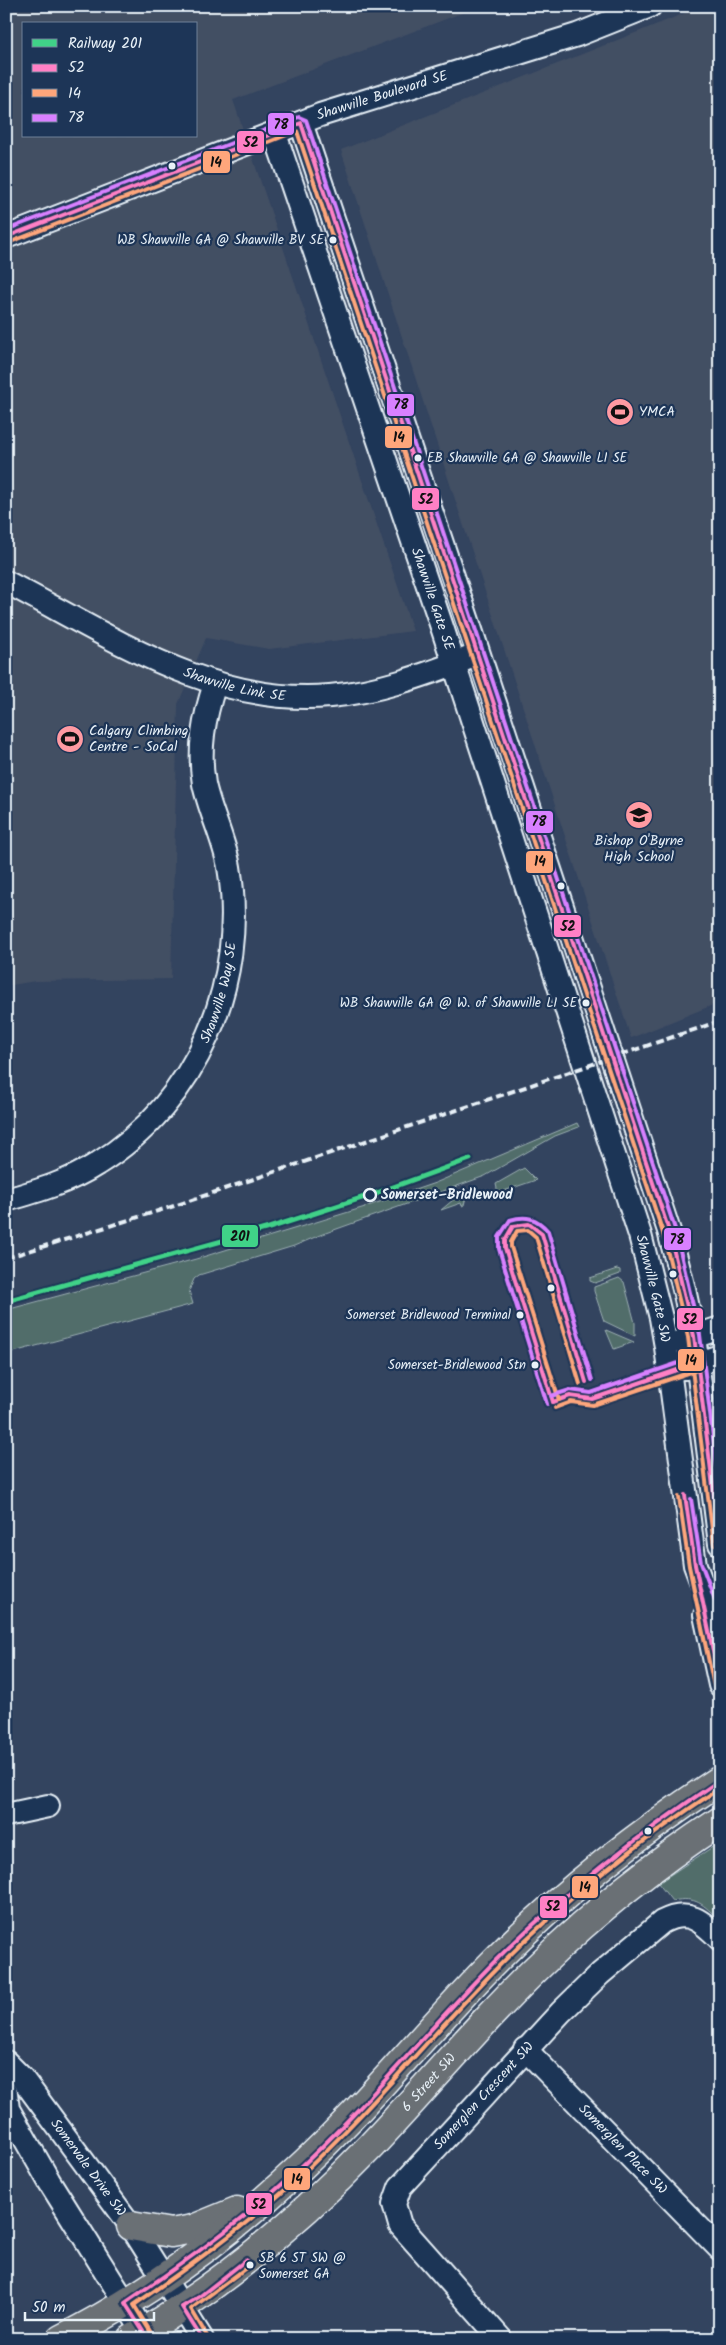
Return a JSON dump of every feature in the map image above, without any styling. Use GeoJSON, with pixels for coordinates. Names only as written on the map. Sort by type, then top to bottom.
{"type":"FeatureCollection","features":[{"type":"Feature","properties":{"kind":"main road"},"geometry":{"type":"LineString","coordinates":[[62,2339],[125,2303],[163,2277],[208,2245],[261,2202],[290,2177],[353,2114],[457,2000],[531,1926],[597,1867],[720,1780]]}},
{"type":"Feature","properties":{"kind":"main road","name":"6 Street SW"},"geometry":{"type":"LineString","coordinates":[[141,2336],[199,2297],[256,2252],[331,2185],[540,1964],[590,1917],[672,1853],[720,1821]]}},
{"type":"Feature","properties":{"kind":"main road"},"geometry":{"type":"LineString","coordinates":[[131,2226],[171,2233],[193,2229],[261,2202]]}},
{"type":"Feature","properties":{"kind":"street","name":"Shawville Boulevard SE"},"geometry":{"type":"LineString","coordinates":[[6,237],[300,123],[577,35],[650,6]]}},
{"type":"Feature","properties":{"kind":"street","name":"Shawville Gate SE"},"geometry":{"type":"LineString","coordinates":[[300,123],[479,654],[612,1058]]}},
{"type":"Feature","properties":{"kind":"street","name":"Shawville Gate SE"},"geometry":{"type":"LineString","coordinates":[[275,134],[454,664],[584,1067]]}},
{"type":"Feature","properties":{"kind":"street","name":"Shawville Link SE"},"geometry":{"type":"LineString","coordinates":[[6,582],[120,643],[215,684],[281,695],[329,696],[387,685],[479,654]]}},
{"type":"Feature","properties":{"kind":"street","name":"Shawville Way SE"},"geometry":{"type":"LineString","coordinates":[[6,1200],[63,1182],[79,1174],[114,1153],[139,1133],[179,1087],[200,1052],[211,1027],[224,992],[229,968],[233,922],[229,866],[204,784],[202,755],[205,714],[215,684]]}},
{"type":"Feature","properties":{"kind":"street","name":"Shawville Gate SW"},"geometry":{"type":"LineString","coordinates":[[612,1058],[669,1231],[684,1290],[698,1363],[720,1544]]}},
{"type":"Feature","properties":{"kind":"street","name":"Shawville Gate SW"},"geometry":{"type":"LineString","coordinates":[[584,1067],[616,1158],[640,1235],[661,1318],[695,1565],[720,1632]]}},
{"type":"Feature","properties":{"kind":"street"},"geometry":{"type":"LineString","coordinates":[[666,1347],[720,1328]]}},
{"type":"Feature","properties":{"kind":"street"},"geometry":{"type":"LineString","coordinates":[[670,1374],[720,1356]]}},
{"type":"Feature","properties":{"kind":"street"},"geometry":{"type":"LineString","coordinates":[[695,1565],[720,1685]]}},
{"type":"Feature","properties":{"kind":"street"},"geometry":{"type":"LineString","coordinates":[[6,1814],[48,1806]]}},
{"type":"Feature","properties":{"kind":"street","name":"Somerglen Crescent SW"},"geometry":{"type":"LineString","coordinates":[[501,2339],[400,2225],[394,2204],[400,2187],[525,2049],[600,1974],[662,1922],[671,1917],[694,1918],[703,1922],[720,1939]]}},
{"type":"Feature","properties":{"kind":"street","name":"Somerglen Place SW"},"geometry":{"type":"LineString","coordinates":[[525,2049],[720,2250]]}},
{"type":"Feature","properties":{"kind":"street","name":"Somervale Drive SW"},"geometry":{"type":"LineString","coordinates":[[6,2062],[22,2078],[131,2226],[202,2339]]}},
{"type":"Feature","properties":{"kind":"street"},"geometry":{"type":"LineString","coordinates":[[6,2093],[8,2109],[49,2181],[125,2303],[141,2336]]}},
{"type":"Feature","properties":{"kind":"shaded area"},"geometry":{"type":"Polygon","coordinates":[[[6,6],[480,6],[233,100],[413,631],[269,649],[206,638],[178,704],[171,979],[35,981],[6,986],[6,6]]]}},
{"type":"Feature","properties":{"kind":"shaded area"},"geometry":{"type":"Polygon","coordinates":[[[703,6],[720,6],[720,1002],[631,1038],[341,150],[703,6]]]}},
{"type":"Feature","properties":{"kind":"green space"},"geometry":{"type":"Polygon","coordinates":[[[577,1123],[579,1127],[555,1136],[485,1176],[294,1246],[199,1275],[194,1279],[189,1291],[193,1304],[6,1354],[6,1310],[196,1259],[365,1207],[435,1183],[577,1123]]]}},
{"type":"Feature","properties":{"kind":"green space"},"geometry":{"type":"Polygon","coordinates":[[[524,1168],[536,1180],[498,1193],[496,1184],[524,1168]]]}},
{"type":"Feature","properties":{"kind":"green space"},"geometry":{"type":"Polygon","coordinates":[[[459,1195],[466,1197],[464,1205],[462,1206],[461,1203],[441,1210],[459,1195]]]}},
{"type":"Feature","properties":{"kind":"green space"},"geometry":{"type":"Polygon","coordinates":[[[617,1269],[620,1270],[620,1274],[595,1283],[590,1281],[590,1278],[617,1269]]]}},
{"type":"Feature","properties":{"kind":"green space"},"geometry":{"type":"Polygon","coordinates":[[[619,1278],[624,1282],[635,1323],[635,1336],[604,1321],[594,1291],[594,1287],[619,1278]]]}},
{"type":"Feature","properties":{"kind":"green space"},"geometry":{"type":"Polygon","coordinates":[[[606,1330],[634,1342],[614,1349],[606,1330]]]}},
{"type":"Feature","properties":{"kind":"green space"},"geometry":{"type":"Polygon","coordinates":[[[720,1842],[720,1920],[699,1903],[688,1900],[672,1901],[658,1883],[720,1842]]]}},
{"type":"Feature","properties":{"kind":"railway"},"geometry":{"type":"LineString","coordinates":[[6,1258],[174,1206],[720,1021]]}},
{"type":"Feature","properties":{"kind":"rail line","name":"201"},"geometry":{"type":"LineString","coordinates":[[6,1301],[269,1228],[374,1194],[470,1159]]}},
{"type":"Feature","properties":{"kind":"transit line","name":"78"},"geometry":{"type":"LineString","coordinates":[[6,230],[299,117],[306,120],[675,1229],[700,1335],[720,1492]]}},
{"type":"Feature","properties":{"kind":"transit line","name":"52"},"geometry":{"type":"LineString","coordinates":[[6,237],[301,123],[669,1231],[694,1336],[720,1542]]}},
{"type":"Feature","properties":{"kind":"transit line","name":"14"},"geometry":{"type":"LineString","coordinates":[[8,243],[297,131],[663,1233],[688,1337],[714,1545]]}},
{"type":"Feature","properties":{"kind":"transit line","name":"78"},"geometry":{"type":"LineString","coordinates":[[547,1404],[499,1249],[499,1237],[510,1220],[521,1218],[535,1220],[548,1231],[592,1380]]}},
{"type":"Feature","properties":{"kind":"transit line","name":"52"},"geometry":{"type":"LineString","coordinates":[[553,1402],[505,1248],[505,1240],[513,1226],[529,1224],[542,1234],[586,1382]]}},
{"type":"Feature","properties":{"kind":"transit line","name":"14"},"geometry":{"type":"LineString","coordinates":[[559,1400],[511,1247],[511,1242],[517,1231],[528,1230],[536,1237],[580,1384]]}},
{"type":"Feature","properties":{"kind":"transit line","name":"78"},"geometry":{"type":"LineString","coordinates":[[551,1396],[570,1390],[591,1393],[696,1357]]}},
{"type":"Feature","properties":{"kind":"transit line","name":"52"},"geometry":{"type":"LineString","coordinates":[[553,1402],[570,1396],[592,1399],[698,1363]]}},
{"type":"Feature","properties":{"kind":"transit line","name":"14"},"geometry":{"type":"LineString","coordinates":[[555,1408],[571,1402],[593,1405],[700,1369]]}},
{"type":"Feature","properties":{"kind":"transit line","name":"52"},"geometry":{"type":"LineString","coordinates":[[685,1495],[695,1565],[720,1684]]}},
{"type":"Feature","properties":{"kind":"transit line","name":"14"},"geometry":{"type":"LineString","coordinates":[[679,1497],[689,1566],[714,1686]]}},
{"type":"Feature","properties":{"kind":"transit line","name":"78"},"geometry":{"type":"LineString","coordinates":[[691,1499],[701,1563],[720,1613]]}},
{"type":"Feature","properties":{"kind":"transit line","name":"52"},"geometry":{"type":"LineString","coordinates":[[148,2339],[125,2303],[230,2227],[290,2177],[344,2125],[496,1960],[548,1911],[632,1843],[720,1780]]}},
{"type":"Feature","properties":{"kind":"transit line","name":"14"},"geometry":{"type":"LineString","coordinates":[[153,2336],[134,2305],[238,2229],[296,2180],[374,2101],[499,1966],[551,1917],[633,1849],[720,1788]]}},
{"type":"Feature","properties":{"kind":"transit line","name":"52"},"geometry":{"type":"LineString","coordinates":[[202,2339],[182,2307],[199,2297],[246,2260]]}},
{"type":"Feature","properties":{"kind":"transit line","name":"14"},"geometry":{"type":"LineString","coordinates":[[207,2336],[191,2309],[250,2265]]}},
{"type":"Feature","properties":{"kind":"place","name":"WB Shawville GA @ Shawville BV SE"},"geometry":{"type":"Point","coordinates":[333,240]}},
{"type":"Feature","properties":{"kind":"place","name":"YMCA"},"geometry":{"type":"Point","coordinates":[620,412]}},
{"type":"Feature","properties":{"kind":"place","name":"EB Shawville GA @ Shawville LI SE"},"geometry":{"type":"Point","coordinates":[418,458]}},
{"type":"Feature","properties":{"kind":"place","name":"Calgary Climbing Centre - SoCal"},"geometry":{"type":"Point","coordinates":[70,739]}},
{"type":"Feature","properties":{"kind":"place","name":"Bishop O'Byrne High School"},"geometry":{"type":"Point","coordinates":[639,815]}},
{"type":"Feature","properties":{"kind":"place","name":"WB Shawville GA @ W. of Shawville LI SE"},"geometry":{"type":"Point","coordinates":[586,1003]}},
{"type":"Feature","properties":{"kind":"place","name":"Somerset–Bridlewood"},"geometry":{"type":"Point","coordinates":[370,1195]}},
{"type":"Feature","properties":{"kind":"place","name":"Somerset Bridlewood Terminal"},"geometry":{"type":"Point","coordinates":[520,1315]}},
{"type":"Feature","properties":{"kind":"place","name":"Somerset-Bridlewood Stn"},"geometry":{"type":"Point","coordinates":[535,1365]}},
{"type":"Feature","properties":{"kind":"place","name":"SB 6 ST SW @ Somerset GA"},"geometry":{"type":"Point","coordinates":[250,2265]}}]}
